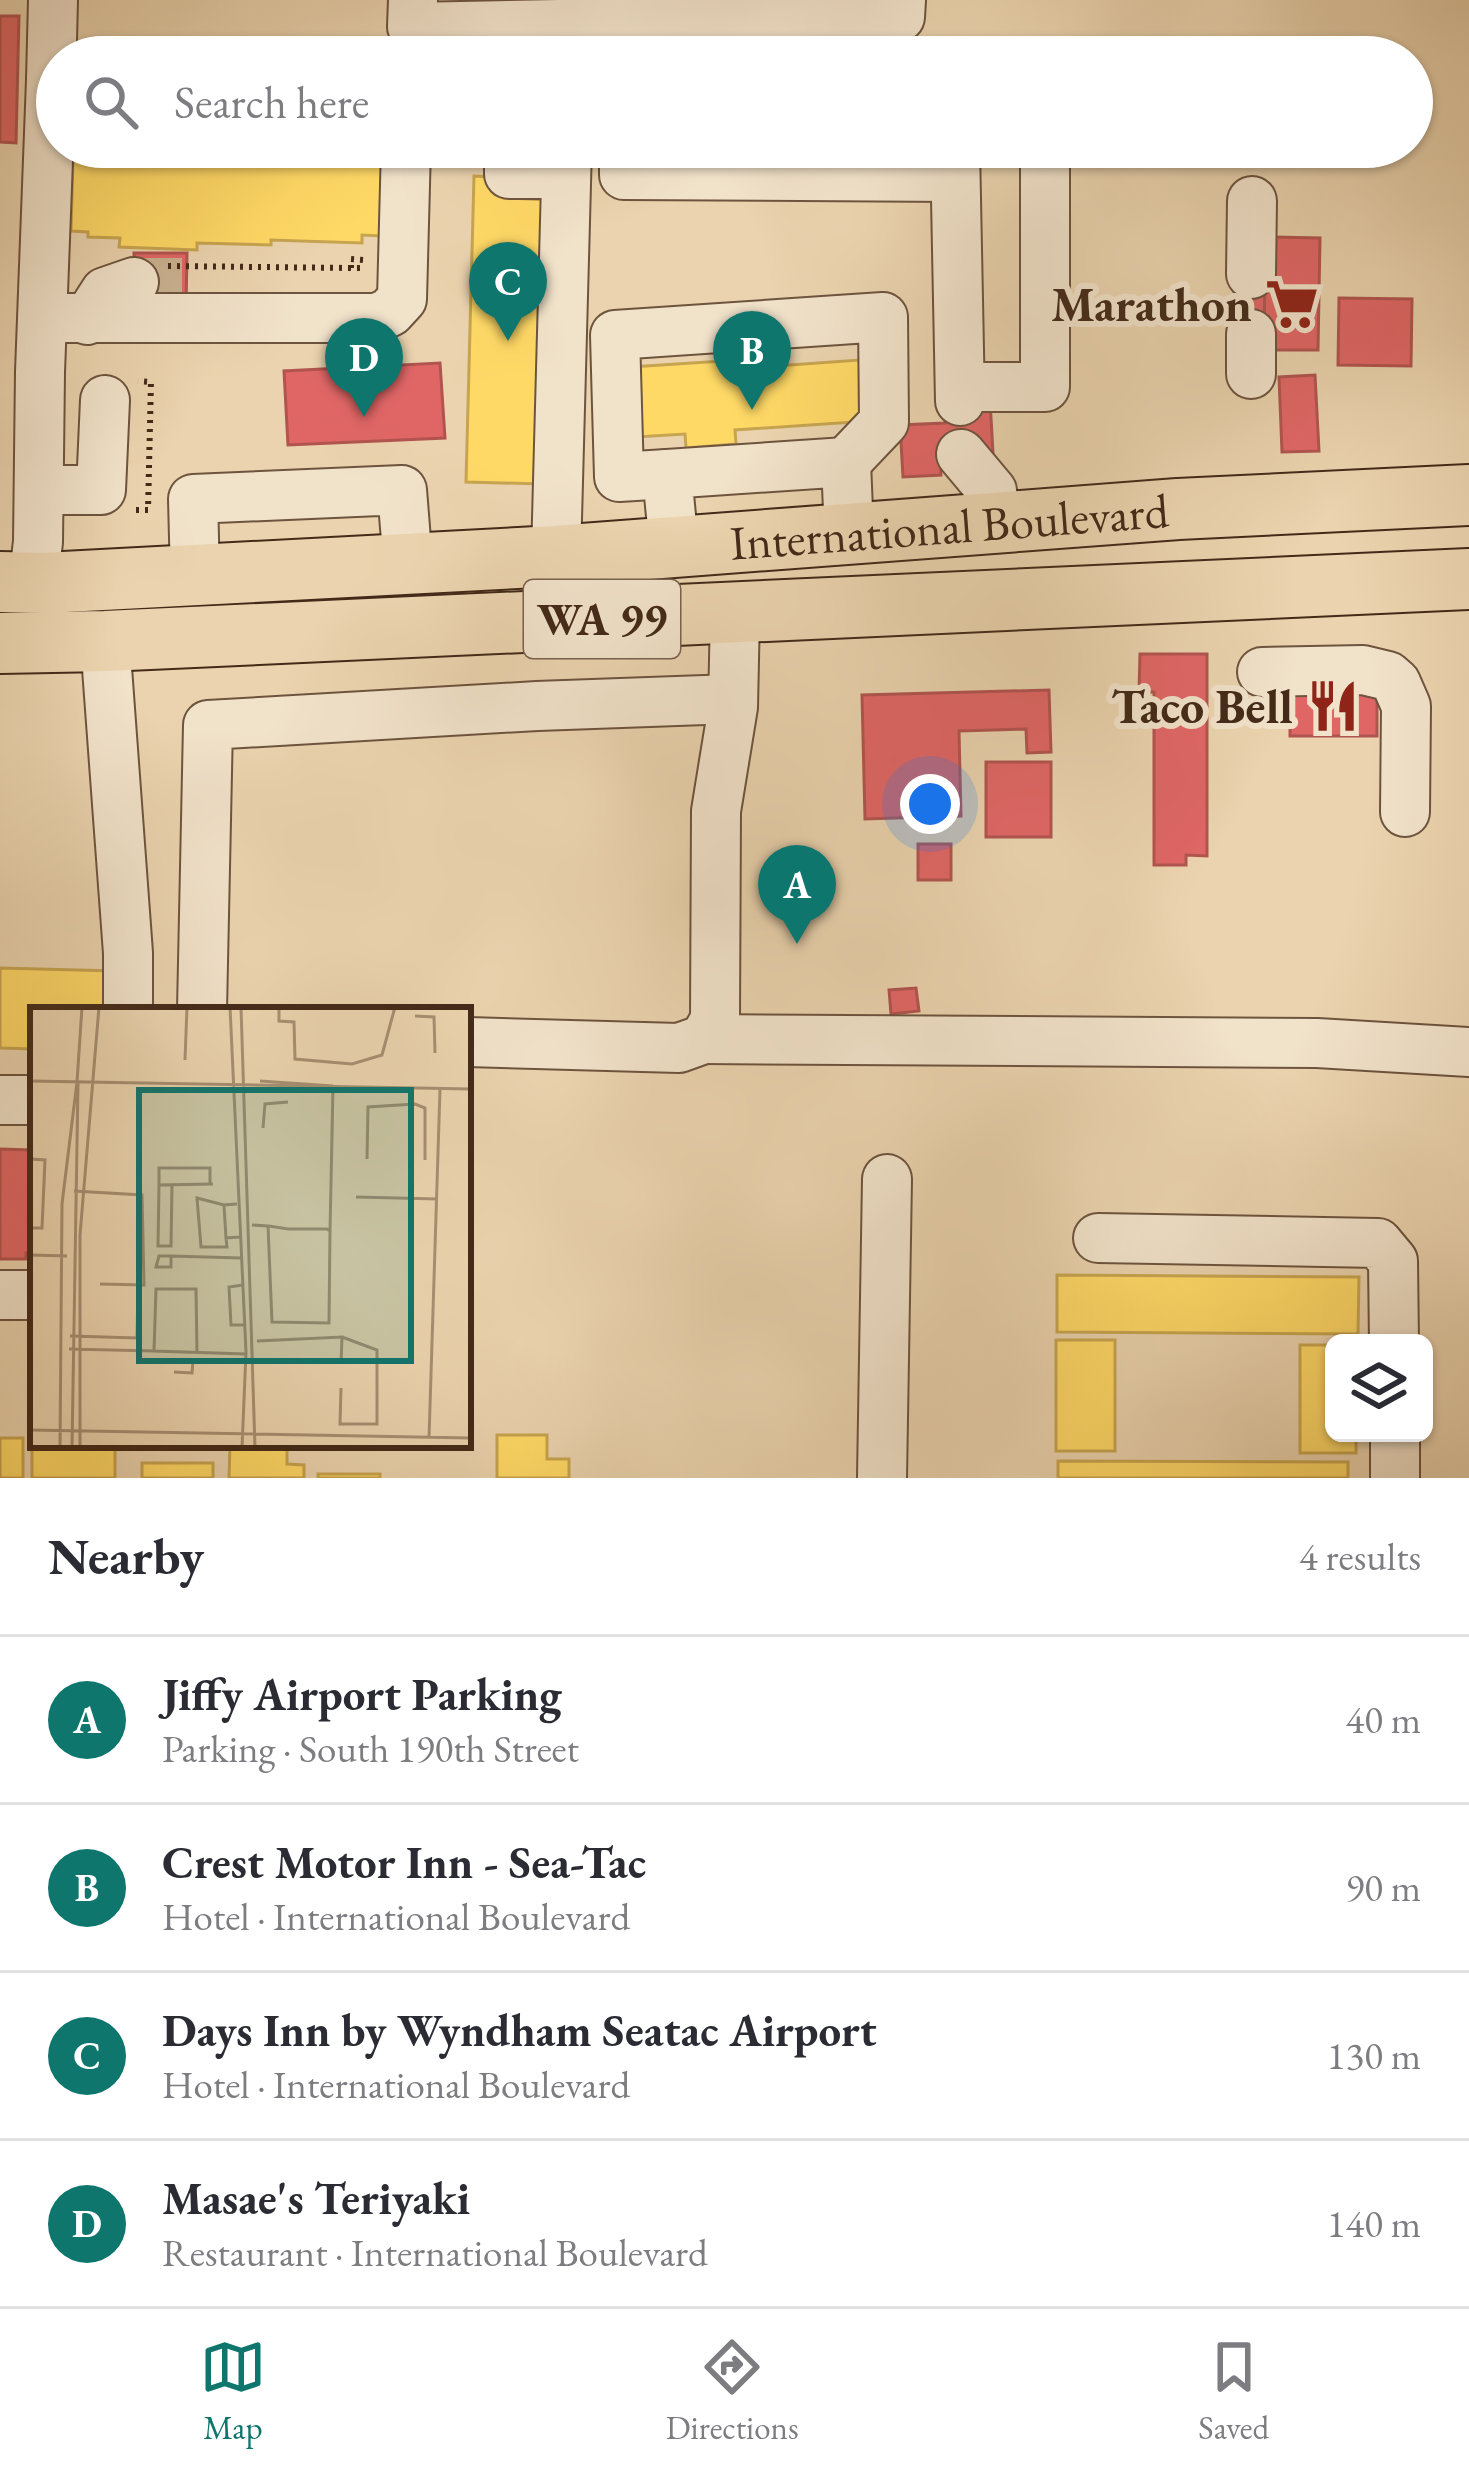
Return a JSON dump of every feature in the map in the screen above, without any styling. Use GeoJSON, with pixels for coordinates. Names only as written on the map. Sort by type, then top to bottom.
{"type":"FeatureCollection","features":[{"type":"Feature","properties":{"kind":"main road","name":"International Boulevard"},"geometry":{"type":"LineString","coordinates":[[17,582],[408,565],[1192,508],[1469,495]]}},
{"type":"Feature","properties":{"kind":"main road"},"geometry":{"type":"LineString","coordinates":[[735,613],[740,587],[753,576],[855,568],[878,531]]}},
{"type":"Feature","properties":{"kind":"main road"},"geometry":{"type":"LineString","coordinates":[[569,555],[638,584],[702,582],[724,594],[735,613]]}},
{"type":"Feature","properties":{"kind":"main road","name":"International Boulevard"},"geometry":{"type":"LineString","coordinates":[[0,643],[1469,579]]}},
{"type":"Feature","properties":{"kind":"street"},"geometry":{"type":"LineString","coordinates":[[53,0],[53,36]]}},
{"type":"Feature","properties":{"kind":"street"},"geometry":{"type":"LineString","coordinates":[[413,0],[412,27],[900,17],[901,0]]}},
{"type":"Feature","properties":{"kind":"street"},"geometry":{"type":"LineString","coordinates":[[17,582],[40,490],[40,372],[65,319],[58,168]]}},
{"type":"Feature","properties":{"kind":"street"},"geometry":{"type":"LineString","coordinates":[[65,319],[377,317],[390,312],[402,299],[405,168]]}},
{"type":"Feature","properties":{"kind":"street"},"geometry":{"type":"LineString","coordinates":[[509,168],[509,174],[533,168]]}},
{"type":"Feature","properties":{"kind":"street"},"geometry":{"type":"LineString","coordinates":[[566,168],[569,555]]}},
{"type":"Feature","properties":{"kind":"street"},"geometry":{"type":"LineString","coordinates":[[624,168],[624,175],[803,168]]}},
{"type":"Feature","properties":{"kind":"street"},"geometry":{"type":"LineString","coordinates":[[956,168],[960,394],[1046,387],[1045,168]]}},
{"type":"Feature","properties":{"kind":"street"},"geometry":{"type":"LineString","coordinates":[[1251,274],[1252,201]]}},
{"type":"Feature","properties":{"kind":"street"},"geometry":{"type":"LineString","coordinates":[[65,319],[105,292],[161,277],[207,293],[225,319]]}},
{"type":"Feature","properties":{"kind":"street"},"geometry":{"type":"LineString","coordinates":[[883,317],[884,422],[845,461],[619,477],[615,335],[883,317]]}},
{"type":"Feature","properties":{"kind":"street"},"geometry":{"type":"LineString","coordinates":[[40,490],[101,490],[105,400]]}},
{"type":"Feature","properties":{"kind":"street"},"geometry":{"type":"LineString","coordinates":[[961,454],[992,491],[996,523]]}},
{"type":"Feature","properties":{"kind":"street"},"geometry":{"type":"LineString","coordinates":[[845,461],[878,531]]}},
{"type":"Feature","properties":{"kind":"street"},"geometry":{"type":"LineString","coordinates":[[667,474],[674,547]]}},
{"type":"Feature","properties":{"kind":"street"},"geometry":{"type":"LineString","coordinates":[[704,1039],[716,1020],[716,811],[733,699],[735,613]]}},
{"type":"Feature","properties":{"kind":"street"},"geometry":{"type":"LineString","coordinates":[[106,641],[128,1007]]}},
{"type":"Feature","properties":{"kind":"street"},"geometry":{"type":"LineString","coordinates":[[1262,672],[1363,670],[1396,682],[1406,706],[1405,812]]}},
{"type":"Feature","properties":{"kind":"street"},"geometry":{"type":"LineString","coordinates":[[202,1007],[208,725],[733,699]]}},
{"type":"Feature","properties":{"kind":"street"},"geometry":{"type":"LineString","coordinates":[[471,1042],[679,1048],[704,1039],[1317,1042],[1469,1052]]}},
{"type":"Feature","properties":{"kind":"street"},"geometry":{"type":"LineString","coordinates":[[882,1478],[886,1179]]}},
{"type":"Feature","properties":{"kind":"street"},"geometry":{"type":"LineString","coordinates":[[1098,1238],[1378,1243],[1393,1261],[1394,1334]]}},
{"type":"Feature","properties":{"kind":"street"},"geometry":{"type":"LineString","coordinates":[[1394,1442],[1395,1478]]}},
{"type":"Feature","properties":{"kind":"path"},"geometry":{"type":"LineString","coordinates":[[161,277],[351,268]]}},
{"type":"Feature","properties":{"kind":"building: Homes"},"geometry":{"type":"Polygon","coordinates":[[[73,168],[384,168],[382,236],[362,235],[362,243],[271,240],[271,245],[197,243],[197,250],[119,247],[120,238],[71,231],[73,168]]]}},
{"type":"Feature","properties":{"kind":"building: Homes"},"geometry":{"type":"Polygon","coordinates":[[[474,176],[510,178],[510,198],[549,200],[542,484],[466,482],[474,176]]]}},
{"type":"Feature","properties":{"kind":"building: Homes"},"geometry":{"type":"Polygon","coordinates":[[[859,360],[862,399],[870,421],[735,430],[736,444],[686,448],[685,434],[636,437],[631,367],[722,361],[722,370],[859,360]]]}},
{"type":"Feature","properties":{"kind":"building: Homes"},"geometry":{"type":"Polygon","coordinates":[[[0,968],[116,971],[115,1007],[30,1007],[30,1049],[0,1048],[0,968]]]}},
{"type":"Feature","properties":{"kind":"building: Homes"},"geometry":{"type":"Polygon","coordinates":[[[1057,1275],[1359,1277],[1358,1334],[1057,1332],[1057,1275]]]}},
{"type":"Feature","properties":{"kind":"building: Homes"},"geometry":{"type":"Polygon","coordinates":[[[1056,1340],[1115,1340],[1115,1451],[1056,1451],[1056,1340]]]}},
{"type":"Feature","properties":{"kind":"building: Homes"},"geometry":{"type":"Polygon","coordinates":[[[1300,1345],[1325,1345],[1325,1442],[1356,1442],[1356,1453],[1300,1453],[1300,1345]]]}},
{"type":"Feature","properties":{"kind":"building: Homes"},"geometry":{"type":"Polygon","coordinates":[[[497,1435],[547,1435],[547,1459],[569,1459],[569,1478],[497,1478],[497,1435]]]}},
{"type":"Feature","properties":{"kind":"building: Homes"},"geometry":{"type":"Polygon","coordinates":[[[0,1438],[23,1438],[23,1478],[0,1478],[0,1438]]]}},
{"type":"Feature","properties":{"kind":"building: Homes"},"geometry":{"type":"Polygon","coordinates":[[[32,1448],[115,1448],[115,1478],[32,1478],[32,1448]]]}},
{"type":"Feature","properties":{"kind":"building: Homes"},"geometry":{"type":"Polygon","coordinates":[[[230,1448],[287,1448],[287,1464],[304,1465],[304,1478],[229,1478],[230,1448]]]}},
{"type":"Feature","properties":{"kind":"building: Homes"},"geometry":{"type":"Polygon","coordinates":[[[1058,1461],[1348,1462],[1348,1478],[1058,1478],[1058,1461]]]}},
{"type":"Feature","properties":{"kind":"building: Homes"},"geometry":{"type":"Polygon","coordinates":[[[142,1463],[213,1463],[213,1478],[142,1478],[142,1463]]]}},
{"type":"Feature","properties":{"kind":"building: Homes"},"geometry":{"type":"Polygon","coordinates":[[[318,1474],[380,1474],[380,1478],[318,1478],[318,1474]]]}},
{"type":"Feature","properties":{"kind":"building: Shops"},"geometry":{"type":"Polygon","coordinates":[[[0,16],[19,16],[16,143],[0,142],[0,16]]]}},
{"type":"Feature","properties":{"kind":"building: Shops","name":"Marathon"},"geometry":{"type":"Polygon","coordinates":[[[1273,237],[1320,238],[1318,350],[1271,350],[1264,334],[1265,242],[1273,237]]]}},
{"type":"Feature","properties":{"kind":"building: Shops"},"geometry":{"type":"Polygon","coordinates":[[[134,253],[187,253],[186,307],[134,307],[134,253]]]}},
{"type":"Feature","properties":{"kind":"building: Shops"},"geometry":{"type":"Polygon","coordinates":[[[1241,274],[1265,274],[1264,334],[1240,333],[1241,274]]]}},
{"type":"Feature","properties":{"kind":"building: Shops"},"geometry":{"type":"Polygon","coordinates":[[[1339,298],[1412,299],[1411,366],[1338,365],[1339,298]]]}},
{"type":"Feature","properties":{"kind":"building: Shops"},"geometry":{"type":"Polygon","coordinates":[[[440,363],[445,438],[288,445],[284,371],[440,363]]]}},
{"type":"Feature","properties":{"kind":"building: Shops"},"geometry":{"type":"Polygon","coordinates":[[[1315,375],[1319,451],[1282,452],[1279,377],[1315,375]]]}},
{"type":"Feature","properties":{"kind":"building: Shops"},"geometry":{"type":"Polygon","coordinates":[[[990,400],[993,453],[940,455],[941,475],[903,477],[900,425],[945,423],[944,401],[990,400]]]}},
{"type":"Feature","properties":{"kind":"building: Shops"},"geometry":{"type":"Polygon","coordinates":[[[1140,654],[1207,654],[1207,856],[1186,855],[1186,865],[1154,865],[1154,692],[1139,692],[1140,654]]]}},
{"type":"Feature","properties":{"kind":"building: Shops","name":"Taco Bell"},"geometry":{"type":"Polygon","coordinates":[[[1290,676],[1377,676],[1377,736],[1290,736],[1290,676]]]}},
{"type":"Feature","properties":{"kind":"building: Shops"},"geometry":{"type":"Polygon","coordinates":[[[1049,690],[1051,752],[1027,753],[1026,729],[959,731],[961,816],[865,819],[862,695],[1049,690]]]}},
{"type":"Feature","properties":{"kind":"building: Shops"},"geometry":{"type":"Polygon","coordinates":[[[986,762],[1051,762],[1051,837],[986,837],[986,762]]]}},
{"type":"Feature","properties":{"kind":"building: Shops"},"geometry":{"type":"Polygon","coordinates":[[[918,844],[951,844],[951,880],[918,880],[918,844]]]}},
{"type":"Feature","properties":{"kind":"building: Shops"},"geometry":{"type":"Polygon","coordinates":[[[916,988],[919,1011],[891,1014],[889,990],[916,988]]]}},
{"type":"Feature","properties":{"kind":"building: Shops"},"geometry":{"type":"Polygon","coordinates":[[[0,1149],[30,1150],[30,1254],[26,1259],[0,1259],[0,1149]]]}},
{"type":"Feature","properties":{"kind":"tunnel"},"geometry":{"type":"LineString","coordinates":[[134,282],[186,282]]}},
{"type":"Feature","properties":{"kind":"place","name":"Marathon"},"geometry":{"type":"Point","coordinates":[1292,304]}},
{"type":"Feature","properties":{"kind":"place","name":"Days Inn by Wyndham Seatac Airport"},"geometry":{"type":"Point","coordinates":[508,341]}},
{"type":"Feature","properties":{"kind":"place","name":"Crest Motor Inn - Sea-Tac"},"geometry":{"type":"Point","coordinates":[752,410]}},
{"type":"Feature","properties":{"kind":"place","name":"Masae's Teriyaki"},"geometry":{"type":"Point","coordinates":[364,417]}},
{"type":"Feature","properties":{"kind":"place","name":"Taco Bell"},"geometry":{"type":"Point","coordinates":[1333,706]}},
{"type":"Feature","properties":{"kind":"place","name":"Jiffy Airport Parking"},"geometry":{"type":"Point","coordinates":[797,944]}}]}
